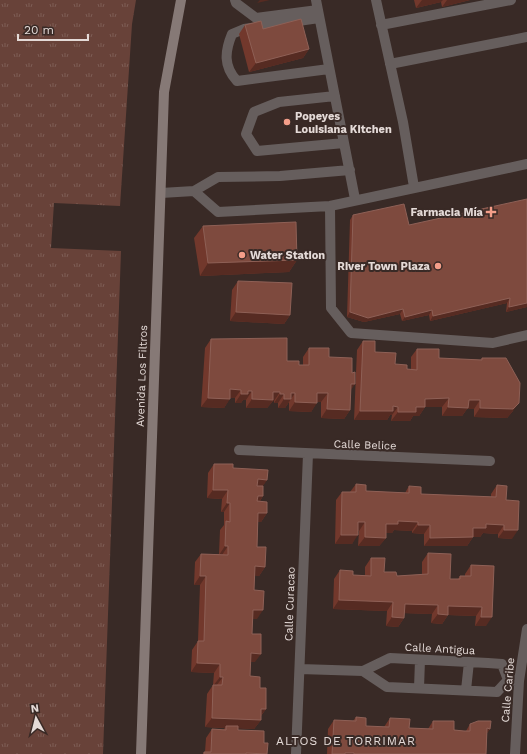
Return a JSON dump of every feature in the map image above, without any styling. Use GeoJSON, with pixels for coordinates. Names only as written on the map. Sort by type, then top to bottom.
{"type":"FeatureCollection","features":[{"type":"Feature","properties":{"kind":"main road","name":"Avenida Los Filtros"},"geometry":{"type":"LineString","coordinates":[[141,754],[164,92],[181,0]]}},
{"type":"Feature","properties":{"kind":"street"},"geometry":{"type":"LineString","coordinates":[[235,0],[236,3],[256,18],[317,9]]}},
{"type":"Feature","properties":{"kind":"street"},"geometry":{"type":"LineString","coordinates":[[376,0],[414,187]]}},
{"type":"Feature","properties":{"kind":"street"},"geometry":{"type":"LineString","coordinates":[[381,25],[511,0]]}},
{"type":"Feature","properties":{"kind":"street"},"geometry":{"type":"LineString","coordinates":[[317,9],[355,199]]}},
{"type":"Feature","properties":{"kind":"street"},"geometry":{"type":"LineString","coordinates":[[317,9],[244,29],[232,34],[226,49],[229,72],[237,81],[329,69]]}},
{"type":"Feature","properties":{"kind":"street"},"geometry":{"type":"LineString","coordinates":[[390,64],[527,37]]}},
{"type":"Feature","properties":{"kind":"street"},"geometry":{"type":"LineString","coordinates":[[335,96],[279,102],[254,112],[246,134],[257,151],[344,144]]}},
{"type":"Feature","properties":{"kind":"street"},"geometry":{"type":"LineString","coordinates":[[194,191],[218,212],[330,206],[355,199],[527,164]]}},
{"type":"Feature","properties":{"kind":"street"},"geometry":{"type":"LineString","coordinates":[[161,193],[194,191],[218,177],[280,176],[350,170]]}},
{"type":"Feature","properties":{"kind":"street"},"geometry":{"type":"LineString","coordinates":[[330,206],[331,308],[351,333],[493,343],[527,335]]}},
{"type":"Feature","properties":{"kind":"street","name":"Calle Belice"},"geometry":{"type":"LineString","coordinates":[[239,450],[490,461]]}},
{"type":"Feature","properties":{"kind":"street","name":"Calle Curacao"},"geometry":{"type":"LineString","coordinates":[[296,754],[308,454]]}},
{"type":"Feature","properties":{"kind":"street","name":"Calle Caribe"},"geometry":{"type":"LineString","coordinates":[[515,754],[514,680],[527,629]]}},
{"type":"Feature","properties":{"kind":"street","name":"Calle Antigua"},"geometry":{"type":"LineString","coordinates":[[300,669],[363,671],[390,658],[468,662],[502,664],[514,680]]}},
{"type":"Feature","properties":{"kind":"street"},"geometry":{"type":"LineString","coordinates":[[419,688],[420,660]]}},
{"type":"Feature","properties":{"kind":"street"},"geometry":{"type":"LineString","coordinates":[[466,690],[468,662]]}},
{"type":"Feature","properties":{"kind":"street"},"geometry":{"type":"LineString","coordinates":[[363,671],[387,687],[497,692],[514,680]]}},
{"type":"Feature","properties":{"kind":"green space"},"geometry":{"type":"Polygon","coordinates":[[[0,0],[136,0],[132,24],[120,206],[54,203],[51,248],[121,251],[103,754],[0,754],[0,0]]]}},
{"type":"Feature","properties":{"kind":"building"},"geometry":{"type":"Polygon","coordinates":[[[301,19],[309,49],[256,63],[245,25],[261,21],[263,29],[301,19]]]}},
{"type":"Feature","properties":{"kind":"building","name":"River Town Plaza"},"geometry":{"type":"Polygon","coordinates":[[[527,199],[527,303],[509,307],[510,298],[433,316],[432,310],[405,317],[403,309],[368,318],[350,312],[353,215],[404,204],[409,225],[527,199]]]}},
{"type":"Feature","properties":{"kind":"building","name":"Water Station"},"geometry":{"type":"Polygon","coordinates":[[[296,222],[297,260],[208,263],[203,226],[296,222]]]}},
{"type":"Feature","properties":{"kind":"building"},"geometry":{"type":"Polygon","coordinates":[[[238,281],[292,283],[290,315],[236,312],[238,281]]]}},
{"type":"Feature","properties":{"kind":"building"},"geometry":{"type":"Polygon","coordinates":[[[287,338],[287,361],[299,361],[299,365],[309,365],[309,348],[329,348],[329,357],[352,358],[352,373],[355,372],[355,384],[351,384],[350,410],[327,409],[328,393],[317,393],[317,403],[295,402],[295,393],[291,393],[291,399],[284,399],[284,394],[280,394],[280,392],[273,392],[273,400],[252,399],[252,391],[248,391],[248,394],[241,394],[241,390],[230,389],[230,399],[208,398],[211,339],[287,338]]]}},
{"type":"Feature","properties":{"kind":"building"},"geometry":{"type":"Polygon","coordinates":[[[363,341],[375,341],[375,352],[396,353],[395,364],[407,365],[407,369],[417,370],[417,349],[439,349],[439,358],[482,360],[482,358],[506,358],[520,383],[519,403],[513,409],[480,408],[480,400],[469,400],[468,408],[448,407],[449,398],[425,399],[425,407],[416,407],[416,412],[398,412],[398,407],[393,406],[393,411],[360,411],[363,341]]]}},
{"type":"Feature","properties":{"kind":"building"},"geometry":{"type":"Polygon","coordinates":[[[214,464],[233,464],[233,468],[268,470],[267,480],[258,479],[257,486],[263,486],[263,496],[258,496],[257,501],[267,502],[267,513],[258,513],[257,547],[266,547],[265,567],[255,566],[254,590],[264,591],[263,610],[253,610],[252,634],[261,634],[261,654],[251,653],[250,676],[260,677],[260,688],[266,688],[266,709],[261,709],[261,720],[212,718],[213,685],[222,685],[223,677],[220,677],[220,664],[197,663],[198,641],[204,641],[206,576],[200,576],[201,554],[228,555],[228,546],[225,546],[226,521],[230,522],[230,503],[227,503],[228,490],[213,490],[214,464]]]}},
{"type":"Feature","properties":{"kind":"building"},"geometry":{"type":"Polygon","coordinates":[[[356,484],[366,485],[366,491],[409,493],[409,486],[421,487],[421,494],[496,497],[497,485],[507,486],[506,500],[519,501],[518,530],[504,530],[504,525],[486,524],[486,528],[473,528],[473,537],[430,538],[430,525],[418,525],[418,522],[398,521],[398,524],[386,524],[386,538],[365,537],[365,522],[358,522],[358,535],[341,535],[342,492],[356,492],[356,484]]]}},
{"type":"Feature","properties":{"kind":"building"},"geometry":{"type":"Polygon","coordinates":[[[428,553],[451,554],[450,579],[460,579],[460,576],[471,576],[471,565],[494,566],[492,617],[481,617],[482,607],[448,606],[448,615],[438,614],[438,605],[405,604],[404,618],[392,617],[393,602],[339,600],[340,570],[353,571],[353,575],[371,576],[371,558],[385,558],[384,572],[396,572],[397,576],[428,574],[428,553]]]}},
{"type":"Feature","properties":{"kind":"building"},"geometry":{"type":"Polygon","coordinates":[[[356,717],[366,718],[366,726],[389,727],[390,718],[410,719],[409,728],[433,729],[433,721],[454,721],[454,730],[464,731],[470,731],[470,724],[478,721],[491,721],[490,729],[487,728],[486,754],[332,754],[334,720],[356,721],[356,717]]]}},
{"type":"Feature","properties":{"kind":"building"},"geometry":{"type":"Polygon","coordinates":[[[226,726],[238,726],[238,730],[264,731],[264,743],[268,743],[267,754],[204,754],[204,752],[211,752],[212,729],[226,730],[226,726]]]}},
{"type":"Feature","properties":{"kind":"place","name":"Popeyes Louisiana Kitchen"},"geometry":{"type":"Point","coordinates":[287,122]}},
{"type":"Feature","properties":{"kind":"place","name":"Farmacia Mía"},"geometry":{"type":"Point","coordinates":[491,212]}},
{"type":"Feature","properties":{"kind":"place","name":"Water Station"},"geometry":{"type":"Point","coordinates":[242,255]}},
{"type":"Feature","properties":{"kind":"place","name":"River Town Plaza"},"geometry":{"type":"Point","coordinates":[438,266]}},
{"type":"Feature","properties":{"kind":"district","name":"ALTOS DE TORRIMAR"},"geometry":{"type":"Point","coordinates":[346,741]}}]}
